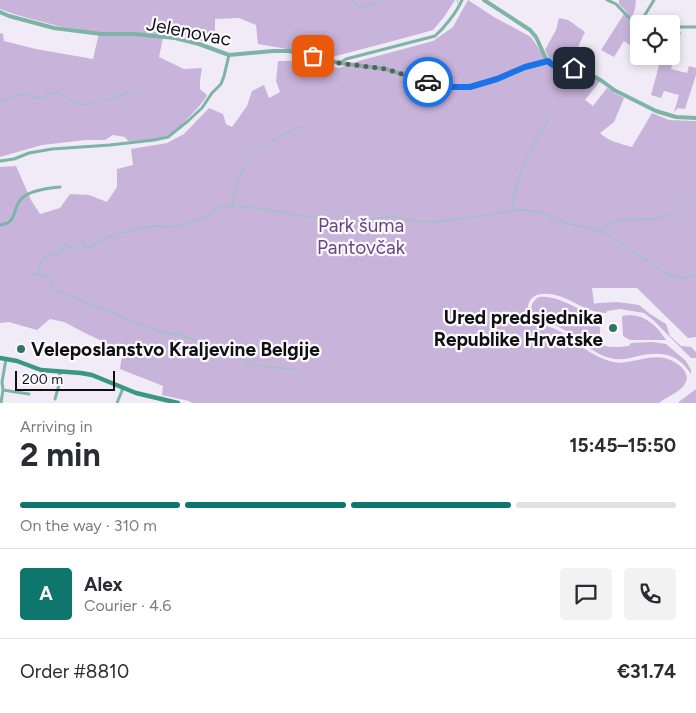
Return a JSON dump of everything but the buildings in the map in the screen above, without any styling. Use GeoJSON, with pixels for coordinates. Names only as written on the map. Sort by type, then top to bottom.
{"type":"FeatureCollection","features":[{"type":"Feature","properties":{"kind":"main road"},"geometry":{"type":"LineString","coordinates":[[0,358],[41,370],[92,375],[143,395],[178,403]]}},
{"type":"Feature","properties":{"kind":"street"},"geometry":{"type":"LineString","coordinates":[[339,63],[346,59],[435,36],[454,14],[462,0]]}},
{"type":"Feature","properties":{"kind":"street"},"geometry":{"type":"LineString","coordinates":[[484,0],[530,30],[536,37],[551,65],[578,69],[590,74],[614,90],[662,114],[696,118]]}},
{"type":"Feature","properties":{"kind":"street"},"geometry":{"type":"LineString","coordinates":[[607,0],[616,4],[633,22],[637,23],[643,18],[654,0]]}},
{"type":"Feature","properties":{"kind":"street","name":"Jelenovac"},"geometry":{"type":"LineString","coordinates":[[0,12],[54,28],[101,34],[134,34],[175,38],[229,55],[273,50],[289,51],[339,63],[386,69],[449,88],[470,87],[482,84],[525,67],[548,61]]}},
{"type":"Feature","properties":{"kind":"street"},"geometry":{"type":"LineString","coordinates":[[680,27],[696,27]]}},
{"type":"Feature","properties":{"kind":"street"},"geometry":{"type":"LineString","coordinates":[[0,161],[52,149],[110,145],[154,140],[168,136],[202,108],[221,84],[229,55]]}},
{"type":"Feature","properties":{"kind":"street"},"geometry":{"type":"LineString","coordinates":[[0,225],[6,225],[13,218],[18,203],[23,196],[43,188],[60,187]]}},
{"type":"Feature","properties":{"kind":"street"},"geometry":{"type":"LineString","coordinates":[[1,403],[6,359]]}},
{"type":"Feature","properties":{"kind":"street"},"geometry":{"type":"LineString","coordinates":[[55,399],[60,372]]}},
{"type":"Feature","properties":{"kind":"street"},"geometry":{"type":"LineString","coordinates":[[117,403],[123,388]]}},
{"type":"Feature","properties":{"kind":"street"},"geometry":{"type":"LineString","coordinates":[[3,390],[29,394]]}},
{"type":"Feature","properties":{"kind":"green space"},"geometry":{"type":"Polygon","coordinates":[[[0,0],[455,0],[433,30],[332,57],[258,44],[256,25],[239,18],[215,19],[215,30],[211,39],[200,41],[164,33],[159,57],[184,69],[202,68],[200,89],[207,95],[195,111],[172,133],[148,140],[128,141],[125,137],[113,135],[105,140],[86,140],[42,145],[0,157],[0,33],[3,34],[4,41],[93,59],[99,33],[58,26],[17,15],[0,9],[0,0]]]}},
{"type":"Feature","properties":{"kind":"green space","name":"Park šuma Pantovčak"},"geometry":{"type":"Polygon","coordinates":[[[468,0],[531,37],[545,60],[519,67],[500,77],[474,85],[445,86],[396,71],[383,70],[442,88],[472,88],[487,85],[525,69],[547,64],[564,73],[590,76],[600,81],[585,100],[593,106],[607,88],[614,92],[614,94],[624,98],[614,122],[600,133],[611,140],[632,147],[652,113],[669,120],[696,121],[696,337],[688,338],[637,288],[592,288],[594,304],[618,302],[639,305],[666,324],[670,336],[681,346],[691,347],[696,352],[696,358],[691,358],[644,313],[620,309],[607,311],[606,313],[598,312],[550,294],[537,295],[531,299],[528,305],[529,313],[534,319],[561,332],[605,360],[621,363],[660,358],[676,363],[686,373],[687,378],[683,386],[676,392],[659,403],[192,403],[162,395],[163,386],[120,369],[125,352],[64,322],[50,319],[37,330],[9,322],[0,323],[0,167],[16,166],[31,200],[40,214],[60,208],[70,194],[89,195],[107,202],[117,187],[117,169],[133,165],[131,149],[167,143],[184,134],[209,108],[223,114],[226,124],[232,127],[247,106],[252,91],[264,85],[269,98],[280,92],[276,81],[278,61],[298,61],[339,68],[433,41],[453,27],[468,0]]]}},
{"type":"Feature","properties":{"kind":"green space"},"geometry":{"type":"Polygon","coordinates":[[[619,0],[636,0],[633,15],[630,15],[630,18],[619,4],[619,0]]]}},
{"type":"Feature","properties":{"kind":"green space"},"geometry":{"type":"Polygon","coordinates":[[[624,14],[630,21],[630,45],[624,41],[614,57],[601,50],[624,14]]]}},
{"type":"Feature","properties":{"kind":"green space"},"geometry":{"type":"Polygon","coordinates":[[[559,18],[568,20],[585,32],[576,51],[569,48],[562,65],[551,61],[545,50],[556,30],[559,18]]]}},
{"type":"Feature","properties":{"kind":"green space"},"geometry":{"type":"Polygon","coordinates":[[[659,65],[672,65],[671,69],[687,73],[689,66],[696,68],[696,75],[685,109],[678,108],[674,112],[679,95],[664,91],[661,98],[651,95],[659,65]]]}},
{"type":"Feature","properties":{"kind":"green space"},"geometry":{"type":"Polygon","coordinates":[[[539,297],[562,301],[601,316],[601,319],[597,320],[597,325],[600,327],[600,338],[596,338],[606,346],[620,347],[629,346],[631,343],[652,342],[666,344],[686,361],[691,374],[680,362],[668,355],[647,354],[618,359],[599,354],[566,331],[535,316],[531,308],[534,301],[539,297]]]}},
{"type":"Feature","properties":{"kind":"green space"},"geometry":{"type":"Polygon","coordinates":[[[622,316],[642,317],[651,323],[666,340],[630,340],[623,336],[622,316]]]}},
{"type":"Feature","properties":{"kind":"green space"},"geometry":{"type":"Polygon","coordinates":[[[696,389],[696,403],[678,403],[680,401],[696,389]]]}},
{"type":"Feature","properties":{"kind":"waterway"},"geometry":{"type":"LineString","coordinates":[[352,0],[359,7],[379,3],[381,0]]}},
{"type":"Feature","properties":{"kind":"waterway"},"geometry":{"type":"LineString","coordinates":[[106,100],[134,90]]}},
{"type":"Feature","properties":{"kind":"waterway"},"geometry":{"type":"LineString","coordinates":[[0,102],[21,95],[35,98],[59,92],[78,104],[100,101]]}},
{"type":"Feature","properties":{"kind":"waterway"},"geometry":{"type":"LineString","coordinates":[[512,210],[518,178],[549,119]]}},
{"type":"Feature","properties":{"kind":"waterway"},"geometry":{"type":"LineString","coordinates":[[232,205],[241,173],[254,156],[275,139],[304,126]]}},
{"type":"Feature","properties":{"kind":"waterway"},"geometry":{"type":"LineString","coordinates":[[601,230],[617,221],[651,219],[668,215],[680,206],[696,188]]}},
{"type":"Feature","properties":{"kind":"waterway"},"geometry":{"type":"LineString","coordinates":[[38,272],[42,260],[51,254],[60,253],[65,244],[69,245],[72,251],[74,251],[82,241],[84,242],[84,247],[88,248],[104,239],[128,231],[153,226],[178,227],[208,216],[219,207],[232,206],[264,209],[351,223],[391,216],[420,222],[430,222],[525,210],[538,212],[567,223],[600,231],[665,273],[688,278],[696,275]]}},
{"type":"Feature","properties":{"kind":"waterway"},"geometry":{"type":"LineString","coordinates":[[33,274],[48,278],[57,291],[158,331],[182,335],[266,367],[294,369]]}},
{"type":"Feature","properties":{"kind":"way so far"},"geometry":{"type":"LineString","coordinates":[[313,56],[339,63],[386,69],[428,82]]}},
{"type":"Feature","properties":{"kind":"place","name":"Ured predsjednika Republike Hrvatske"},"geometry":{"type":"Point","coordinates":[613,328]}},
{"type":"Feature","properties":{"kind":"place","name":"Veleposlanstvo Kraljevine Belgije"},"geometry":{"type":"Point","coordinates":[21,349]}},
{"type":"Feature","properties":{"kind":"route"},"geometry":{"type":"LineString","coordinates":[[428,82],[449,88],[470,87],[497,79],[525,67],[548,61],[556,67],[574,68]]}}]}
